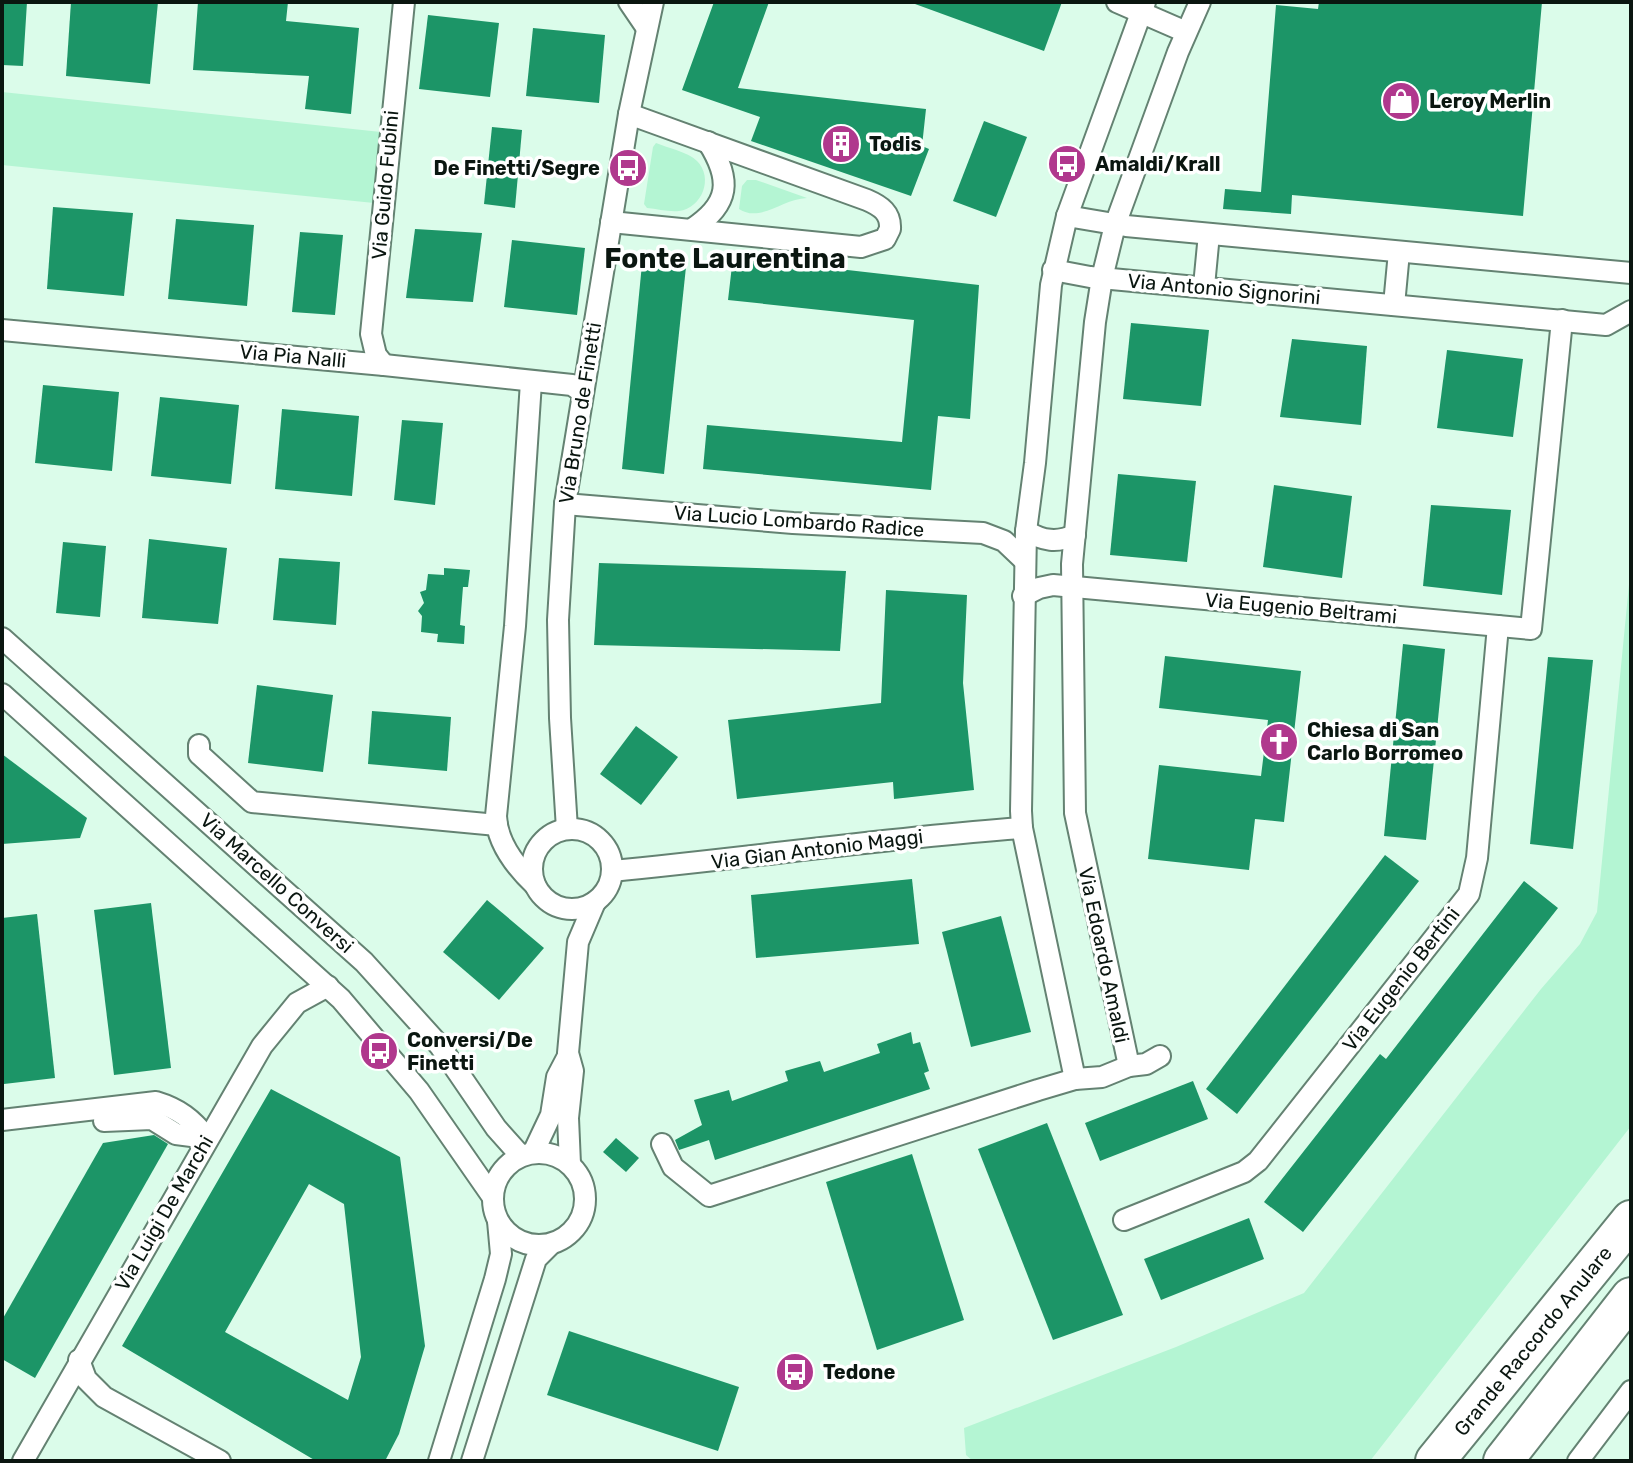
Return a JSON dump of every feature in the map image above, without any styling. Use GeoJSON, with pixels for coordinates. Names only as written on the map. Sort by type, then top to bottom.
{"type":"FeatureCollection","features":[{"type":"Feature","properties":{"kind":"highway","name":"Grande Raccordo Anulare"},"geometry":{"type":"LineString","coordinates":[[1435,1461],[1631,1220]]}},
{"type":"Feature","properties":{"kind":"highway"},"geometry":{"type":"LineString","coordinates":[[1503,1461],[1631,1297]]}},
{"type":"Feature","properties":{"kind":"street","name":"Via Guido Fubini"},"geometry":{"type":"LineString","coordinates":[[384,365],[376,355],[371,334],[404,2]]}},
{"type":"Feature","properties":{"kind":"street"},"geometry":{"type":"LineString","coordinates":[[629,2],[646,27]]}},
{"type":"Feature","properties":{"kind":"street","name":"Via Bruno de Finetti"},"geometry":{"type":"LineString","coordinates":[[567,829],[558,620],[565,504],[629,114],[653,2]]}},
{"type":"Feature","properties":{"kind":"street"},"geometry":{"type":"LineString","coordinates":[[1117,2],[1143,7],[1186,32]]}},
{"type":"Feature","properties":{"kind":"street","name":"Via Edoardo Amaldi"},"geometry":{"type":"LineString","coordinates":[[662,1144],[673,1167],[709,1196],[1075,1079],[1102,1077],[1129,1066],[1075,813],[1071,587],[1095,322],[1102,278],[1115,225],[1200,2]]}},
{"type":"Feature","properties":{"kind":"street"},"geometry":{"type":"LineString","coordinates":[[1075,1079],[1022,828],[1024,560],[1053,270],[1067,216],[1143,7]]}},
{"type":"Feature","properties":{"kind":"street"},"geometry":{"type":"LineString","coordinates":[[611,222],[861,247],[885,239],[890,229],[883,208],[867,200],[629,114]]}},
{"type":"Feature","properties":{"kind":"street"},"geometry":{"type":"LineString","coordinates":[[692,229],[714,212],[724,191],[723,170],[708,142]]}},
{"type":"Feature","properties":{"kind":"street"},"geometry":{"type":"LineString","coordinates":[[1067,216],[1115,225],[1631,273]]}},
{"type":"Feature","properties":{"kind":"street"},"geometry":{"type":"LineString","coordinates":[[1204,286],[1209,234]]}},
{"type":"Feature","properties":{"kind":"street"},"geometry":{"type":"LineString","coordinates":[[1394,305],[1399,252]]}},
{"type":"Feature","properties":{"kind":"street","name":"Via Antonio Signorini"},"geometry":{"type":"LineString","coordinates":[[1053,270],[1102,278],[1606,325],[1631,311]]}},
{"type":"Feature","properties":{"kind":"street","name":"Via Eugenio Beltrami"},"geometry":{"type":"LineString","coordinates":[[1071,587],[1531,629],[1562,320]]}},
{"type":"Feature","properties":{"kind":"street","name":"Via Pia Nalli"},"geometry":{"type":"LineString","coordinates":[[2,330],[572,385],[582,392]]}},
{"type":"Feature","properties":{"kind":"street","name":"Via Bruno de Finetti"},"geometry":{"type":"LineString","coordinates":[[531,382],[515,626],[497,825],[513,862],[542,896],[563,909],[578,942]]}},
{"type":"Feature","properties":{"kind":"street","name":"Via Lucio Lombardo Radice"},"geometry":{"type":"LineString","coordinates":[[565,504],[793,523],[983,533],[1004,541],[1024,560]]}},
{"type":"Feature","properties":{"kind":"street"},"geometry":{"type":"LineString","coordinates":[[1026,531],[1048,541],[1075,535]]}},
{"type":"Feature","properties":{"kind":"street"},"geometry":{"type":"LineString","coordinates":[[1023,596],[1049,585],[1071,587]]}},
{"type":"Feature","properties":{"kind":"street","name":"Via Eugenio Bertini"},"geometry":{"type":"LineString","coordinates":[[1124,1220],[1244,1172],[1258,1161],[1469,894],[1477,858],[1498,626]]}},
{"type":"Feature","properties":{"kind":"street","name":"Via Marcello Conversi"},"geometry":{"type":"LineString","coordinates":[[2,638],[364,962],[440,1046],[496,1128],[527,1154]]}},
{"type":"Feature","properties":{"kind":"street","name":"Via Marcello Conversi"},"geometry":{"type":"LineString","coordinates":[[2,694],[328,986],[406,1074],[492,1196]]}},
{"type":"Feature","properties":{"kind":"street"},"geometry":{"type":"LineString","coordinates":[[199,745],[199,754],[252,802],[497,825]]}},
{"type":"Feature","properties":{"kind":"street","name":"Via Gian Antonio Maggi"},"geometry":{"type":"LineString","coordinates":[[612,871],[941,834],[1022,828]]}},
{"type":"Feature","properties":{"kind":"street"},"geometry":{"type":"LineString","coordinates":[[535,885],[532,861],[537,849],[545,839],[567,829],[579,829],[599,840],[611,859],[612,871]]}},
{"type":"Feature","properties":{"kind":"street","name":"Via Bruno de Finetti"},"geometry":{"type":"LineString","coordinates":[[527,1154],[551,1115],[557,1077],[568,1056],[578,942],[595,902],[607,889],[612,871]]}},
{"type":"Feature","properties":{"kind":"street"},"geometry":{"type":"LineString","coordinates":[[563,909],[579,909],[595,902]]}},
{"type":"Feature","properties":{"kind":"street","name":"Via Luigi De Marchi"},"geometry":{"type":"LineString","coordinates":[[23,1461],[262,1046],[297,1003],[328,986]]}},
{"type":"Feature","properties":{"kind":"street","name":"Via Bruno de Finetti"},"geometry":{"type":"LineString","coordinates":[[568,1056],[573,1071],[568,1118],[570,1164]]}},
{"type":"Feature","properties":{"kind":"street"},"geometry":{"type":"LineString","coordinates":[[1129,1066],[1146,1064],[1160,1056]]}},
{"type":"Feature","properties":{"kind":"street"},"geometry":{"type":"LineString","coordinates":[[2,1120],[156,1102],[174,1107],[193,1121],[207,1138]]}},
{"type":"Feature","properties":{"kind":"street"},"geometry":{"type":"LineString","coordinates":[[2,1130],[152,1119],[176,1134],[207,1138]]}},
{"type":"Feature","properties":{"kind":"street"},"geometry":{"type":"LineString","coordinates":[[439,1461],[501,1254],[492,1196],[496,1181],[502,1171],[527,1154],[546,1153],[570,1164],[579,1175],[584,1188],[583,1216],[568,1236],[550,1245],[536,1259],[472,1461]]}},
{"type":"Feature","properties":{"kind":"street"},"geometry":{"type":"LineString","coordinates":[[498,1221],[507,1234],[520,1242],[534,1246],[550,1245]]}},
{"type":"Feature","properties":{"kind":"street"},"geometry":{"type":"LineString","coordinates":[[79,1360],[86,1379],[104,1397],[220,1461]]}},
{"type":"Feature","properties":{"kind":"street"},"geometry":{"type":"LineString","coordinates":[[1578,1461],[1631,1391]]}},
{"type":"Feature","properties":{"kind":"green space"},"geometry":{"type":"Polygon","coordinates":[[[2,92],[381,132],[374,203],[2,165],[2,92]]]}},
{"type":"Feature","properties":{"kind":"green space"},"geometry":{"type":"Polygon","coordinates":[[[656,143],[688,155],[702,168],[705,176],[703,191],[687,209],[667,211],[647,208],[644,204],[656,143]]]}},
{"type":"Feature","properties":{"kind":"green space"},"geometry":{"type":"Polygon","coordinates":[[[747,180],[756,180],[807,198],[763,212],[747,213],[739,209],[742,186],[747,180]]]}},
{"type":"Feature","properties":{"kind":"green space"},"geometry":{"type":"Polygon","coordinates":[[[1631,564],[1631,1126],[1370,1461],[973,1461],[966,1455],[964,1428],[1176,1347],[1304,1293],[1541,989],[1580,944],[1597,912],[1631,564]]]}},
{"type":"Feature","properties":{"kind":"building"},"geometry":{"type":"Polygon","coordinates":[[[2,2],[27,2],[23,66],[2,65],[2,2]]]}},
{"type":"Feature","properties":{"kind":"building"},"geometry":{"type":"Polygon","coordinates":[[[71,2],[158,2],[150,84],[66,76],[71,2]]]}},
{"type":"Feature","properties":{"kind":"building"},"geometry":{"type":"Polygon","coordinates":[[[198,2],[288,2],[286,21],[359,28],[351,114],[305,109],[309,76],[193,70],[198,2]]]}},
{"type":"Feature","properties":{"kind":"building","name":"Todis"},"geometry":{"type":"Polygon","coordinates":[[[714,2],[769,2],[738,88],[926,109],[922,146],[929,149],[911,196],[751,141],[760,117],[682,90],[714,2]]]}},
{"type":"Feature","properties":{"kind":"building"},"geometry":{"type":"Polygon","coordinates":[[[915,2],[1062,2],[1044,51],[915,2]]]}},
{"type":"Feature","properties":{"kind":"building","name":"Leroy Merlin"},"geometry":{"type":"Polygon","coordinates":[[[1319,2],[1542,2],[1523,216],[1292,195],[1291,214],[1223,209],[1225,189],[1261,192],[1276,5],[1318,9],[1319,2]]]}},
{"type":"Feature","properties":{"kind":"building"},"geometry":{"type":"Polygon","coordinates":[[[428,15],[499,23],[490,97],[419,89],[428,15]]]}},
{"type":"Feature","properties":{"kind":"building"},"geometry":{"type":"Polygon","coordinates":[[[533,28],[605,35],[599,103],[526,96],[533,28]]]}},
{"type":"Feature","properties":{"kind":"building"},"geometry":{"type":"Polygon","coordinates":[[[984,121],[1027,137],[996,217],[953,201],[984,121]]]}},
{"type":"Feature","properties":{"kind":"building"},"geometry":{"type":"Polygon","coordinates":[[[492,127],[522,130],[515,208],[484,204],[492,127]]]}},
{"type":"Feature","properties":{"kind":"building"},"geometry":{"type":"Polygon","coordinates":[[[53,207],[133,213],[124,296],[47,289],[53,207]]]}},
{"type":"Feature","properties":{"kind":"building"},"geometry":{"type":"Polygon","coordinates":[[[176,219],[254,225],[247,306],[168,299],[176,219]]]}},
{"type":"Feature","properties":{"kind":"building"},"geometry":{"type":"Polygon","coordinates":[[[415,229],[482,233],[473,302],[406,298],[415,229]]]}},
{"type":"Feature","properties":{"kind":"building"},"geometry":{"type":"Polygon","coordinates":[[[300,232],[343,235],[335,315],[292,312],[300,232]]]}},
{"type":"Feature","properties":{"kind":"building"},"geometry":{"type":"Polygon","coordinates":[[[512,240],[585,248],[577,315],[504,307],[512,240]]]}},
{"type":"Feature","properties":{"kind":"building"},"geometry":{"type":"Polygon","coordinates":[[[733,257],[979,285],[970,419],[938,416],[931,490],[703,469],[707,425],[902,442],[914,320],[728,300],[733,257]]]}},
{"type":"Feature","properties":{"kind":"building"},"geometry":{"type":"Polygon","coordinates":[[[642,264],[686,267],[664,474],[622,469],[642,264]]]}},
{"type":"Feature","properties":{"kind":"building"},"geometry":{"type":"Polygon","coordinates":[[[1131,323],[1209,330],[1201,406],[1123,399],[1131,323]]]}},
{"type":"Feature","properties":{"kind":"building"},"geometry":{"type":"Polygon","coordinates":[[[1292,339],[1367,346],[1361,425],[1280,417],[1292,339]]]}},
{"type":"Feature","properties":{"kind":"building"},"geometry":{"type":"Polygon","coordinates":[[[1447,350],[1523,359],[1513,437],[1437,428],[1447,350]]]}},
{"type":"Feature","properties":{"kind":"building"},"geometry":{"type":"Polygon","coordinates":[[[43,385],[119,392],[112,471],[35,463],[43,385]]]}},
{"type":"Feature","properties":{"kind":"building"},"geometry":{"type":"Polygon","coordinates":[[[160,397],[239,405],[231,484],[151,476],[160,397]]]}},
{"type":"Feature","properties":{"kind":"building"},"geometry":{"type":"Polygon","coordinates":[[[282,409],[359,416],[352,496],[275,489],[282,409]]]}},
{"type":"Feature","properties":{"kind":"building"},"geometry":{"type":"Polygon","coordinates":[[[402,420],[443,423],[435,505],[394,500],[402,420]]]}},
{"type":"Feature","properties":{"kind":"building"},"geometry":{"type":"Polygon","coordinates":[[[1118,474],[1196,481],[1187,562],[1110,555],[1118,474]]]}},
{"type":"Feature","properties":{"kind":"building"},"geometry":{"type":"Polygon","coordinates":[[[1274,485],[1352,496],[1342,578],[1263,567],[1274,485]]]}},
{"type":"Feature","properties":{"kind":"building"},"geometry":{"type":"Polygon","coordinates":[[[1431,505],[1511,510],[1502,595],[1423,586],[1431,505]]]}},
{"type":"Feature","properties":{"kind":"building"},"geometry":{"type":"Polygon","coordinates":[[[149,539],[227,548],[218,624],[142,618],[149,539]]]}},
{"type":"Feature","properties":{"kind":"building"},"geometry":{"type":"Polygon","coordinates":[[[63,542],[106,546],[100,617],[56,613],[63,542]]]}},
{"type":"Feature","properties":{"kind":"building"},"geometry":{"type":"Polygon","coordinates":[[[279,558],[340,562],[336,625],[273,620],[279,558]]]}},
{"type":"Feature","properties":{"kind":"building"},"geometry":{"type":"Polygon","coordinates":[[[599,563],[846,571],[840,651],[594,645],[599,563]]]}},
{"type":"Feature","properties":{"kind":"building"},"geometry":{"type":"Polygon","coordinates":[[[444,568],[470,570],[468,587],[463,587],[460,625],[465,626],[464,644],[437,642],[438,634],[421,632],[422,616],[418,611],[424,603],[420,592],[426,590],[428,574],[444,575],[444,568]]]}},
{"type":"Feature","properties":{"kind":"building"},"geometry":{"type":"Polygon","coordinates":[[[886,590],[967,595],[963,683],[974,790],[894,799],[893,782],[737,799],[728,720],[881,703],[886,590]]]}},
{"type":"Feature","properties":{"kind":"building"},"geometry":{"type":"Polygon","coordinates":[[[1403,644],[1445,649],[1426,840],[1384,836],[1403,644]]]}},
{"type":"Feature","properties":{"kind":"building","name":"Chiesa di San Carlo Borromeo"},"geometry":{"type":"Polygon","coordinates":[[[1165,656],[1301,671],[1284,822],[1255,819],[1249,870],[1148,859],[1159,765],[1261,776],[1268,720],[1159,708],[1165,656]]]}},
{"type":"Feature","properties":{"kind":"building"},"geometry":{"type":"Polygon","coordinates":[[[1548,657],[1593,660],[1573,849],[1530,844],[1548,657]]]}},
{"type":"Feature","properties":{"kind":"building"},"geometry":{"type":"Polygon","coordinates":[[[257,685],[333,695],[323,772],[248,763],[257,685]]]}},
{"type":"Feature","properties":{"kind":"building"},"geometry":{"type":"Polygon","coordinates":[[[372,711],[451,717],[447,771],[368,764],[372,711]]]}},
{"type":"Feature","properties":{"kind":"building"},"geometry":{"type":"Polygon","coordinates":[[[636,726],[678,757],[641,805],[600,774],[636,726]]]}},
{"type":"Feature","properties":{"kind":"building"},"geometry":{"type":"Polygon","coordinates":[[[2,754],[87,818],[80,838],[2,844],[2,754]]]}},
{"type":"Feature","properties":{"kind":"building"},"geometry":{"type":"Polygon","coordinates":[[[1385,855],[1419,881],[1237,1114],[1206,1089],[1385,855]]]}},
{"type":"Feature","properties":{"kind":"building"},"geometry":{"type":"Polygon","coordinates":[[[912,879],[919,944],[756,958],[751,895],[912,879]]]}},
{"type":"Feature","properties":{"kind":"building"},"geometry":{"type":"Polygon","coordinates":[[[1524,881],[1558,908],[1303,1232],[1264,1202],[1380,1054],[1386,1059],[1524,881]]]}},
{"type":"Feature","properties":{"kind":"building"},"geometry":{"type":"Polygon","coordinates":[[[487,900],[544,948],[499,1000],[443,952],[487,900]]]}},
{"type":"Feature","properties":{"kind":"building"},"geometry":{"type":"Polygon","coordinates":[[[151,903],[171,1068],[114,1075],[94,910],[151,903]]]}},
{"type":"Feature","properties":{"kind":"building"},"geometry":{"type":"Polygon","coordinates":[[[37,914],[55,1078],[4,1084],[2,918],[37,914]]]}},
{"type":"Feature","properties":{"kind":"building"},"geometry":{"type":"Polygon","coordinates":[[[1001,916],[1031,1032],[971,1047],[942,932],[1001,916]]]}},
{"type":"Feature","properties":{"kind":"building"},"geometry":{"type":"Polygon","coordinates":[[[911,1032],[913,1044],[920,1042],[929,1071],[924,1073],[930,1089],[715,1160],[709,1140],[679,1150],[675,1140],[702,1125],[694,1100],[729,1090],[732,1101],[788,1081],[785,1071],[820,1061],[824,1072],[880,1053],[877,1044],[911,1032]]]}},
{"type":"Feature","properties":{"kind":"building"},"geometry":{"type":"Polygon","coordinates":[[[1193,1081],[1208,1119],[1100,1161],[1085,1123],[1193,1081]]]}},
{"type":"Feature","properties":{"kind":"building"},"geometry":{"type":"Polygon","coordinates":[[[271,1089],[400,1157],[425,1346],[399,1434],[385,1461],[316,1461],[122,1346],[271,1089]],[[309,1184],[225,1332],[348,1400],[361,1357],[344,1204],[309,1184]]]}},
{"type":"Feature","properties":{"kind":"building"},"geometry":{"type":"Polygon","coordinates":[[[1047,1123],[1123,1315],[1053,1340],[978,1149],[1047,1123]]]}},
{"type":"Feature","properties":{"kind":"building"},"geometry":{"type":"Polygon","coordinates":[[[154,1135],[168,1144],[35,1378],[2,1359],[2,1320],[103,1143],[154,1135]]]}},
{"type":"Feature","properties":{"kind":"building"},"geometry":{"type":"Polygon","coordinates":[[[616,1138],[639,1158],[626,1172],[603,1152],[616,1138]]]}},
{"type":"Feature","properties":{"kind":"building"},"geometry":{"type":"Polygon","coordinates":[[[912,1154],[964,1320],[877,1350],[826,1182],[912,1154]]]}},
{"type":"Feature","properties":{"kind":"building"},"geometry":{"type":"Polygon","coordinates":[[[1249,1218],[1264,1259],[1161,1300],[1144,1259],[1249,1218]]]}},
{"type":"Feature","properties":{"kind":"building"},"geometry":{"type":"Polygon","coordinates":[[[569,1331],[739,1387],[718,1451],[547,1395],[569,1331]]]}},
{"type":"Feature","properties":{"kind":"place","name":"Leroy Merlin"},"geometry":{"type":"Point","coordinates":[1401,101]}},
{"type":"Feature","properties":{"kind":"place","name":"Todis"},"geometry":{"type":"Point","coordinates":[841,144]}},
{"type":"Feature","properties":{"kind":"place","name":"Amaldi/Krall"},"geometry":{"type":"Point","coordinates":[1067,164]}},
{"type":"Feature","properties":{"kind":"place","name":"De Finetti/Segre"},"geometry":{"type":"Point","coordinates":[628,168]}},
{"type":"Feature","properties":{"kind":"place","name":"Chiesa di San Carlo Borromeo"},"geometry":{"type":"Point","coordinates":[1279,742]}},
{"type":"Feature","properties":{"kind":"place","name":"Conversi/De Finetti"},"geometry":{"type":"Point","coordinates":[379,1051]}},
{"type":"Feature","properties":{"kind":"place","name":"Tedone"},"geometry":{"type":"Point","coordinates":[795,1372]}},
{"type":"Feature","properties":{"kind":"district","name":"Fonte Laurentina"},"geometry":{"type":"Point","coordinates":[725,258]}}]}
